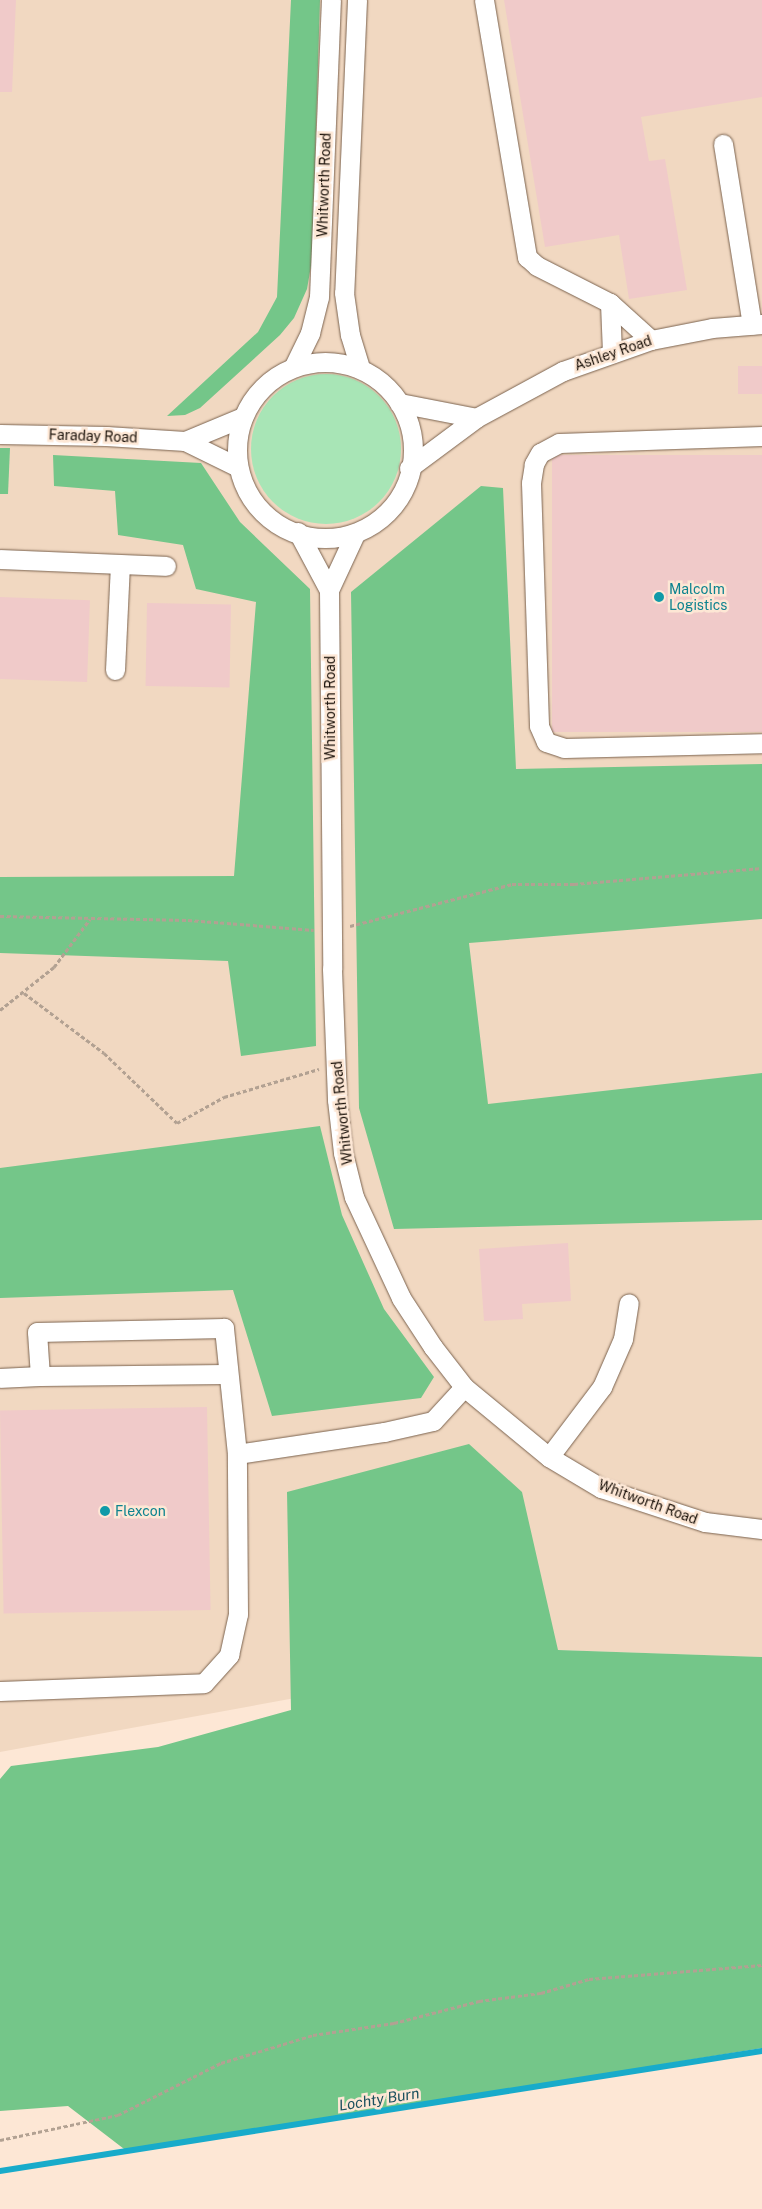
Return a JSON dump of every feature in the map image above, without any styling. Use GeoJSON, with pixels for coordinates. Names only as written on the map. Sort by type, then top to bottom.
{"type":"FeatureCollection","features":[{"type":"Feature","properties":{"kind":"street","name":"Whitworth Road"},"geometry":{"type":"LineString","coordinates":[[294,366],[310,333],[319,297],[331,0]]}},
{"type":"Feature","properties":{"kind":"street","name":"Whitworth Road"},"geometry":{"type":"LineString","coordinates":[[357,0],[344,293],[350,335],[360,368]]}},
{"type":"Feature","properties":{"kind":"street"},"geometry":{"type":"LineString","coordinates":[[484,0],[527,257],[537,266],[610,303],[651,340]]}},
{"type":"Feature","properties":{"kind":"street"},"geometry":{"type":"LineString","coordinates":[[723,144],[757,325]]}},
{"type":"Feature","properties":{"kind":"street"},"geometry":{"type":"LineString","coordinates":[[610,303],[612,352]]}},
{"type":"Feature","properties":{"kind":"street","name":"Ashley Road"},"geometry":{"type":"LineString","coordinates":[[410,468],[476,418],[564,370],[651,340],[712,328],[757,325]]}},
{"type":"Feature","properties":{"kind":"street"},"geometry":{"type":"LineString","coordinates":[[316,362],[360,368],[380,381],[399,403],[413,445],[410,468],[399,502],[381,521],[355,534],[329,539],[298,532],[265,512],[249,495],[238,467],[238,445],[243,417],[255,395],[294,366],[316,362]]}},
{"type":"Feature","properties":{"kind":"street"},"geometry":{"type":"LineString","coordinates":[[399,403],[476,418]]}},
{"type":"Feature","properties":{"kind":"street","name":"Faraday Road"},"geometry":{"type":"LineString","coordinates":[[185,441],[243,417]]}},
{"type":"Feature","properties":{"kind":"street","name":"Faraday Road"},"geometry":{"type":"LineString","coordinates":[[0,434],[106,436],[185,441],[238,467]]}},
{"type":"Feature","properties":{"kind":"street"},"geometry":{"type":"LineString","coordinates":[[762,436],[559,444],[540,453],[534,464],[531,483],[539,726],[546,742],[564,748],[762,743]]}},
{"type":"Feature","properties":{"kind":"street","name":"Whitworth Road"},"geometry":{"type":"LineString","coordinates":[[298,532],[329,590]]}},
{"type":"Feature","properties":{"kind":"street","name":"Whitworth Road"},"geometry":{"type":"LineString","coordinates":[[355,534],[329,590],[332,931],[336,1053],[343,1153],[354,1197],[401,1298],[464,1387],[549,1457],[601,1488],[705,1522],[762,1529]]}},
{"type":"Feature","properties":{"kind":"street"},"geometry":{"type":"LineString","coordinates":[[0,559],[166,566]]}},
{"type":"Feature","properties":{"kind":"street"},"geometry":{"type":"LineString","coordinates":[[115,670],[120,564]]}},
{"type":"Feature","properties":{"kind":"street"},"geometry":{"type":"LineString","coordinates":[[549,1457],[602,1387],[623,1339],[629,1303]]}},
{"type":"Feature","properties":{"kind":"street"},"geometry":{"type":"LineString","coordinates":[[0,1692],[204,1683],[229,1655],[238,1614],[238,1454],[234,1405],[226,1374],[224,1328],[37,1332],[40,1376]]}},
{"type":"Feature","properties":{"kind":"street"},"geometry":{"type":"LineString","coordinates":[[0,1378],[226,1374]]}},
{"type":"Feature","properties":{"kind":"street"},"geometry":{"type":"LineString","coordinates":[[238,1454],[384,1432],[433,1421],[464,1387]]}},
{"type":"Feature","properties":{"kind":"path"},"geometry":{"type":"LineString","coordinates":[[0,916],[188,920],[332,931],[512,884],[574,884],[762,868]]}},
{"type":"Feature","properties":{"kind":"path"},"geometry":{"type":"LineString","coordinates":[[0,1010],[24,993],[54,967],[90,919]]}},
{"type":"Feature","properties":{"kind":"path"},"geometry":{"type":"LineString","coordinates":[[24,993],[104,1053],[177,1123],[224,1097],[316,1072],[336,1053]]}},
{"type":"Feature","properties":{"kind":"path"},"geometry":{"type":"LineString","coordinates":[[0,2140],[118,2115],[221,2062],[313,2035],[394,2024],[479,2001],[541,1993],[590,1979],[762,1965]]}},
{"type":"Feature","properties":{"kind":"shaded area"},"geometry":{"type":"Polygon","coordinates":[[[0,0],[762,0],[762,1657],[558,1650],[0,1752],[0,0]]]}},
{"type":"Feature","properties":{"kind":"green space"},"geometry":{"type":"Polygon","coordinates":[[[291,0],[320,0],[312,260],[307,289],[294,318],[280,335],[200,408],[185,415],[167,416],[258,332],[277,297],[291,0]]]}},
{"type":"Feature","properties":{"kind":"green space"},"geometry":{"type":"Polygon","coordinates":[[[326,374],[341,375],[355,379],[368,386],[379,396],[389,407],[396,420],[400,434],[400,464],[396,478],[389,491],[379,502],[368,512],[355,519],[341,523],[326,524],[311,523],[297,519],[284,512],[273,502],[263,491],[256,478],[252,464],[251,449],[252,434],[256,420],[263,407],[273,396],[284,386],[297,379],[311,375],[326,374]]]}},
{"type":"Feature","properties":{"kind":"green space"},"geometry":{"type":"Polygon","coordinates":[[[0,448],[10,448],[8,494],[0,494],[0,448]]]}},
{"type":"Feature","properties":{"kind":"green space"},"geometry":{"type":"Polygon","coordinates":[[[53,455],[201,463],[240,522],[310,589],[316,1046],[241,1056],[228,961],[0,953],[0,877],[234,876],[256,602],[196,589],[183,545],[118,535],[115,491],[54,486],[53,455]]]}},
{"type":"Feature","properties":{"kind":"green space"},"geometry":{"type":"Polygon","coordinates":[[[481,486],[503,488],[516,769],[762,764],[762,919],[469,943],[488,1104],[762,1073],[762,1220],[394,1229],[359,1108],[351,592],[481,486]]]}},
{"type":"Feature","properties":{"kind":"green space"},"geometry":{"type":"Polygon","coordinates":[[[320,1126],[342,1215],[384,1309],[434,1377],[421,1398],[272,1416],[233,1290],[0,1298],[0,1168],[320,1126]]]}},
{"type":"Feature","properties":{"kind":"green space"},"geometry":{"type":"Polygon","coordinates":[[[469,1444],[522,1492],[558,1650],[762,1657],[762,2048],[128,2152],[68,2106],[0,2111],[0,1779],[11,1766],[158,1747],[291,1710],[287,1492],[469,1444]]]}},
{"type":"Feature","properties":{"kind":"building"},"geometry":{"type":"Polygon","coordinates":[[[0,0],[16,0],[12,92],[0,92],[0,0]]]}},
{"type":"Feature","properties":{"kind":"building"},"geometry":{"type":"Polygon","coordinates":[[[504,0],[762,0],[762,97],[641,117],[649,161],[665,159],[687,290],[629,299],[619,235],[545,247],[504,0]]]}},
{"type":"Feature","properties":{"kind":"building"},"geometry":{"type":"Polygon","coordinates":[[[738,366],[762,366],[762,394],[738,394],[738,366]]]}},
{"type":"Feature","properties":{"kind":"building","name":"Malcolm Logistics"},"geometry":{"type":"Polygon","coordinates":[[[552,455],[762,455],[762,732],[552,732],[552,455]]]}},
{"type":"Feature","properties":{"kind":"building"},"geometry":{"type":"Polygon","coordinates":[[[0,597],[90,600],[87,682],[0,679],[0,597]]]}},
{"type":"Feature","properties":{"kind":"building"},"geometry":{"type":"Polygon","coordinates":[[[147,603],[231,604],[230,687],[146,686],[147,603]]]}},
{"type":"Feature","properties":{"kind":"building"},"geometry":{"type":"Polygon","coordinates":[[[568,1243],[571,1301],[522,1304],[523,1319],[484,1321],[479,1249],[568,1243]]]}},
{"type":"Feature","properties":{"kind":"building","name":"Flexcon"},"geometry":{"type":"Polygon","coordinates":[[[207,1407],[211,1610],[4,1614],[0,1411],[207,1407]]]}},
{"type":"Feature","properties":{"kind":"waterway","name":"Lochty Burn"},"geometry":{"type":"LineString","coordinates":[[0,2171],[762,2051]]}},
{"type":"Feature","properties":{"kind":"place","name":"Malcolm Logistics"},"geometry":{"type":"Point","coordinates":[659,597]}},
{"type":"Feature","properties":{"kind":"place","name":"Flexcon"},"geometry":{"type":"Point","coordinates":[105,1511]}}]}
